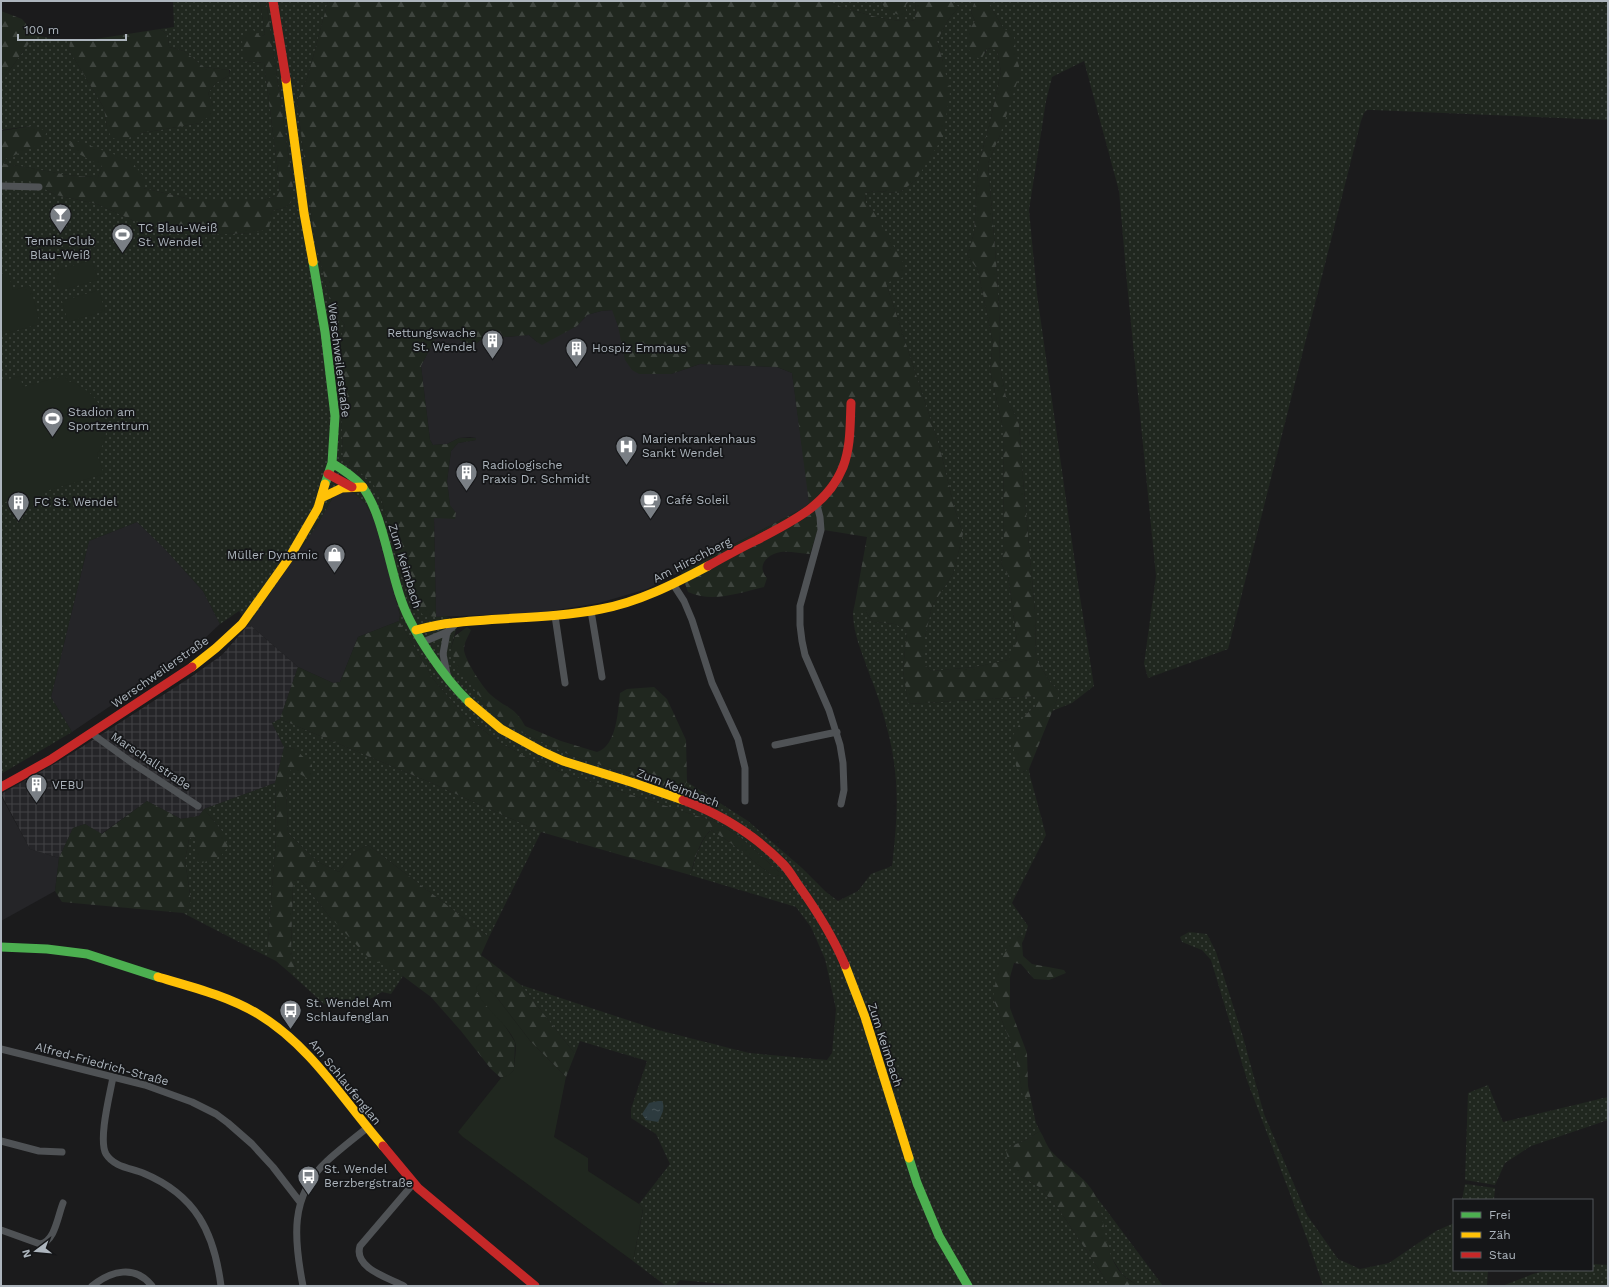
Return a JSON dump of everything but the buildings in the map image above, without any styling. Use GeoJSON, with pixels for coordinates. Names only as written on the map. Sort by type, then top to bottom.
{"type":"FeatureCollection","features":[{"type":"Feature","properties":{"kind":"street","name":"Werschweilerstraße"},"geometry":{"type":"LineString","coordinates":[[1,787],[50,760],[191,668],[216,648],[242,624],[289,558],[318,508],[332,463],[335,416],[331,376],[304,213],[289,96],[273,1]]}},
{"type":"Feature","properties":{"kind":"street"},"geometry":{"type":"LineString","coordinates":[[1,186],[39,187]]}},
{"type":"Feature","properties":{"kind":"street","name":"Am Hirschberg"},"geometry":{"type":"LineString","coordinates":[[416,630],[458,622],[555,616],[591,611],[623,604],[648,596],[673,584],[792,521],[817,505],[840,473],[850,442],[851,403]]}},
{"type":"Feature","properties":{"kind":"street","name":"Zum Keimbach"},"geometry":{"type":"LineString","coordinates":[[332,463],[354,477],[363,487],[372,502],[403,604],[416,630],[438,666],[474,708],[500,729],[524,743],[563,760],[646,787],[715,814],[754,839],[782,863],[810,899],[830,930],[855,989],[926,1209],[942,1242],[968,1286]]}},
{"type":"Feature","properties":{"kind":"street"},"geometry":{"type":"LineString","coordinates":[[328,474],[352,487]]}},
{"type":"Feature","properties":{"kind":"street"},"geometry":{"type":"LineString","coordinates":[[321,498],[342,488],[363,487]]}},
{"type":"Feature","properties":{"kind":"street"},"geometry":{"type":"LineString","coordinates":[[817,505],[821,530],[800,606],[800,625],[806,655],[837,732],[843,763],[844,790],[841,804]]}},
{"type":"Feature","properties":{"kind":"street"},"geometry":{"type":"LineString","coordinates":[[673,584],[684,602],[692,620],[712,683],[727,722],[738,739],[745,768],[745,801]]}},
{"type":"Feature","properties":{"kind":"street"},"geometry":{"type":"LineString","coordinates":[[591,611],[602,677]]}},
{"type":"Feature","properties":{"kind":"street"},"geometry":{"type":"LineString","coordinates":[[555,616],[565,683]]}},
{"type":"Feature","properties":{"kind":"street"},"geometry":{"type":"LineString","coordinates":[[424,642],[447,632],[458,622]]}},
{"type":"Feature","properties":{"kind":"street"},"geometry":{"type":"LineString","coordinates":[[447,632],[443,654],[447,678]]}},
{"type":"Feature","properties":{"kind":"street"},"geometry":{"type":"LineString","coordinates":[[775,745],[837,732]]}},
{"type":"Feature","properties":{"kind":"street","name":"Marschallstraße"},"geometry":{"type":"LineString","coordinates":[[91,733],[131,762],[198,806]]}},
{"type":"Feature","properties":{"kind":"street","name":"Am Schlaufenglan"},"geometry":{"type":"LineString","coordinates":[[1,947],[47,949],[87,954],[225,998],[242,1006],[288,1035],[316,1063],[413,1184],[535,1286]]}},
{"type":"Feature","properties":{"kind":"street","name":"Alfred-Friedrich-Straße"},"geometry":{"type":"LineString","coordinates":[[1,1049],[114,1077],[170,1093],[216,1114],[233,1126],[252,1144],[273,1167],[300,1202]]}},
{"type":"Feature","properties":{"kind":"street"},"geometry":{"type":"LineString","coordinates":[[114,1077],[102,1138],[106,1154],[110,1160],[118,1165],[142,1173],[172,1189],[198,1213],[206,1226],[213,1246],[218,1267],[220,1286]]}},
{"type":"Feature","properties":{"kind":"street"},"geometry":{"type":"LineString","coordinates":[[303,1286],[296,1245],[296,1222],[300,1202],[312,1180],[326,1162],[367,1128]]}},
{"type":"Feature","properties":{"kind":"street"},"geometry":{"type":"LineString","coordinates":[[1,1141],[40,1151],[62,1152]]}},
{"type":"Feature","properties":{"kind":"street"},"geometry":{"type":"LineString","coordinates":[[404,1286],[366,1267],[361,1262],[358,1251],[360,1246],[413,1184]]}},
{"type":"Feature","properties":{"kind":"street"},"geometry":{"type":"LineString","coordinates":[[1,1230],[40,1244],[46,1243],[51,1239],[62,1203]]}},
{"type":"Feature","properties":{"kind":"street"},"geometry":{"type":"LineString","coordinates":[[92,1286],[111,1275],[122,1272],[133,1272],[142,1275],[152,1286]]}},
{"type":"Feature","properties":{"kind":"shaded area","name":"Marienkrankenhaus Sankt Wendel"},"geometry":{"type":"Polygon","coordinates":[[[613,310],[618,326],[671,374],[700,364],[777,367],[792,373],[810,503],[804,508],[647,589],[599,603],[538,613],[436,617],[434,518],[456,513],[450,506],[447,481],[451,451],[458,443],[476,440],[476,438],[470,437],[459,438],[447,444],[433,445],[430,440],[421,366],[438,332],[474,345],[482,339],[529,335],[537,342],[577,326],[587,315],[601,311],[613,310]]]}},
{"type":"Feature","properties":{"kind":"shaded area"},"geometry":{"type":"Polygon","coordinates":[[[352,491],[365,503],[374,519],[400,615],[399,621],[358,637],[340,682],[333,683],[298,667],[249,624],[317,525],[336,492],[352,491]]]}},
{"type":"Feature","properties":{"kind":"shaded area"},"geometry":{"type":"Polygon","coordinates":[[[137,522],[164,548],[203,591],[220,624],[203,640],[171,665],[72,732],[51,697],[89,541],[137,522]]]}},
{"type":"Feature","properties":{"kind":"shaded area"},"geometry":{"type":"Polygon","coordinates":[[[249,624],[298,667],[280,719],[272,723],[284,747],[275,783],[204,809],[199,816],[181,819],[147,801],[101,834],[85,824],[73,828],[59,858],[30,849],[1,794],[63,759],[188,679],[222,655],[249,624]]]}},
{"type":"Feature","properties":{"kind":"shaded area"},"geometry":{"type":"Polygon","coordinates":[[[1,796],[30,849],[59,858],[55,891],[1,921],[1,796]]]}},
{"type":"Feature","properties":{"kind":"green space"},"geometry":{"type":"Polygon","coordinates":[[[173,1],[260,1],[265,34],[261,37],[243,61],[264,63],[280,188],[277,195],[264,200],[194,200],[143,188],[102,166],[98,177],[86,177],[4,164],[5,159],[31,126],[1,130],[1,82],[35,35],[70,41],[69,50],[104,108],[107,127],[120,140],[142,133],[200,123],[213,106],[208,93],[216,83],[230,75],[230,70],[204,67],[184,51],[169,47],[168,35],[160,29],[174,27],[173,1]]]}},
{"type":"Feature","properties":{"kind":"green space"},"geometry":{"type":"Polygon","coordinates":[[[260,1],[266,1],[293,187],[293,200],[286,207],[272,211],[269,229],[253,233],[196,235],[152,229],[97,204],[56,195],[30,181],[1,181],[1,131],[32,126],[47,131],[42,144],[5,159],[4,164],[75,176],[98,177],[102,166],[79,154],[68,144],[74,140],[130,160],[144,177],[143,188],[194,200],[264,200],[277,195],[280,188],[264,63],[243,61],[242,38],[252,29],[261,37],[265,34],[260,1]]]}},
{"type":"Feature","properties":{"kind":"green space"},"geometry":{"type":"Polygon","coordinates":[[[266,1],[328,1],[308,76],[297,101],[314,236],[328,292],[338,315],[345,325],[339,343],[343,459],[373,482],[381,498],[397,555],[419,610],[436,617],[445,616],[458,622],[451,648],[510,727],[570,755],[674,789],[683,788],[687,782],[748,821],[802,868],[826,892],[838,901],[858,891],[871,874],[892,866],[896,830],[896,780],[891,746],[879,700],[856,635],[853,612],[866,612],[873,622],[895,624],[907,630],[903,670],[908,704],[1036,696],[1036,706],[1024,716],[1021,773],[1029,769],[1046,835],[1012,903],[1028,926],[1024,939],[1018,936],[993,998],[1015,1053],[1023,1095],[1031,1100],[1036,1123],[1040,1131],[1026,1140],[1011,1146],[1021,1176],[1039,1187],[1058,1208],[1110,1286],[745,1286],[680,1280],[675,1286],[666,1286],[633,1261],[643,1210],[639,1204],[670,1164],[656,1134],[631,1118],[631,1109],[647,1061],[580,1041],[575,1054],[521,985],[658,1030],[749,1053],[827,1060],[832,1053],[836,1009],[825,959],[811,927],[796,907],[690,875],[701,845],[711,830],[728,841],[774,877],[779,875],[779,872],[740,837],[716,822],[560,772],[524,756],[497,741],[463,714],[433,679],[399,621],[400,615],[374,519],[365,503],[352,491],[336,492],[317,525],[249,624],[239,611],[220,624],[203,591],[164,548],[137,522],[89,541],[51,697],[72,732],[1,774],[1,181],[30,181],[56,195],[97,204],[152,229],[197,235],[253,233],[269,223],[272,211],[286,207],[293,200],[293,187],[266,1]]]}},
{"type":"Feature","properties":{"kind":"green space"},"geometry":{"type":"Polygon","coordinates":[[[328,1],[825,1],[844,8],[897,21],[915,20],[916,1],[951,1],[959,7],[948,20],[937,41],[950,92],[943,137],[916,180],[899,193],[876,191],[865,193],[866,203],[873,211],[903,262],[904,277],[886,283],[939,445],[955,510],[963,534],[953,574],[932,606],[925,637],[925,665],[931,671],[975,667],[1008,660],[1017,641],[1008,575],[1001,564],[1004,548],[1003,428],[990,370],[993,343],[978,270],[967,255],[974,233],[978,167],[1001,72],[997,50],[987,48],[981,60],[970,53],[968,44],[968,33],[975,21],[971,12],[975,1],[987,1],[1004,29],[1013,32],[1020,73],[1000,135],[988,163],[997,273],[1000,331],[999,362],[1006,397],[1019,423],[1035,613],[1036,659],[1050,682],[1060,692],[1029,769],[1021,773],[1016,766],[1012,737],[1024,716],[1036,706],[1036,696],[908,704],[903,670],[907,630],[895,624],[873,622],[866,612],[853,612],[867,537],[824,530],[817,532],[810,554],[781,552],[771,555],[765,561],[763,569],[767,578],[764,587],[716,597],[706,597],[688,592],[681,572],[804,508],[809,503],[792,373],[777,367],[700,364],[671,374],[639,374],[632,370],[625,360],[618,326],[612,310],[587,315],[577,326],[542,345],[529,335],[482,339],[474,345],[438,333],[421,366],[430,440],[433,445],[447,444],[459,438],[476,438],[476,440],[458,443],[451,451],[447,481],[450,505],[456,513],[455,519],[434,518],[436,617],[423,615],[419,610],[397,555],[381,498],[372,482],[343,459],[339,343],[345,325],[338,315],[328,292],[314,236],[297,101],[308,76],[328,1]]]}},
{"type":"Feature","properties":{"kind":"green space"},"geometry":{"type":"Polygon","coordinates":[[[825,1],[881,1],[885,9],[906,15],[906,5],[909,1],[916,1],[915,20],[896,21],[857,12],[825,1]]]}},
{"type":"Feature","properties":{"kind":"green space"},"geometry":{"type":"Polygon","coordinates":[[[881,1],[909,1],[906,5],[906,16],[899,15],[885,9],[881,1]]]}},
{"type":"Feature","properties":{"kind":"green space"},"geometry":{"type":"Polygon","coordinates":[[[951,1],[975,1],[971,12],[975,21],[971,27],[985,54],[987,48],[997,50],[1001,72],[978,167],[974,233],[967,255],[978,270],[993,343],[990,370],[1003,428],[1004,548],[1001,564],[1008,575],[1017,641],[1009,660],[975,667],[931,671],[925,665],[925,637],[932,606],[953,574],[963,534],[955,510],[939,445],[886,283],[879,223],[873,211],[866,203],[865,193],[876,191],[899,193],[916,180],[943,62],[937,41],[948,20],[959,7],[951,1]]]}},
{"type":"Feature","properties":{"kind":"green space"},"geometry":{"type":"Polygon","coordinates":[[[987,1],[1608,1],[1608,120],[1373,110],[1367,110],[1364,113],[1228,649],[1148,678],[1144,664],[1156,576],[1119,191],[1084,61],[1052,77],[1046,101],[1029,210],[1037,294],[1094,686],[1072,703],[1052,711],[1060,692],[1050,682],[1036,659],[1035,613],[1019,423],[1006,397],[999,362],[1000,331],[997,273],[988,163],[1000,135],[1004,29],[987,1]]]}},
{"type":"Feature","properties":{"kind":"green space"},"geometry":{"type":"Polygon","coordinates":[[[1,11],[22,19],[35,35],[1,82],[1,11]]]}},
{"type":"Feature","properties":{"kind":"green space"},"geometry":{"type":"Polygon","coordinates":[[[160,29],[168,35],[169,47],[184,51],[204,67],[229,70],[230,75],[216,83],[208,93],[213,106],[212,114],[200,123],[142,133],[120,141],[111,137],[107,127],[104,108],[69,50],[70,41],[82,41],[160,29]]]}},
{"type":"Feature","properties":{"kind":"green space"},"geometry":{"type":"Polygon","coordinates":[[[92,260],[98,280],[59,291],[54,271],[92,260]]]}},
{"type":"Feature","properties":{"kind":"green space"},"geometry":{"type":"Polygon","coordinates":[[[8,272],[13,290],[30,286],[40,324],[3,334],[1,327],[1,274],[8,272]]]}},
{"type":"Feature","properties":{"kind":"green space"},"geometry":{"type":"Polygon","coordinates":[[[99,290],[105,311],[68,322],[62,301],[99,290]]]}},
{"type":"Feature","properties":{"kind":"green space","name":"Stadion am Sportzentrum"},"geometry":{"type":"Polygon","coordinates":[[[66,375],[68,381],[79,385],[88,392],[96,400],[102,410],[106,432],[103,443],[97,454],[104,474],[43,492],[46,501],[20,509],[17,499],[1,503],[1,381],[20,376],[23,387],[66,375]]]}},
{"type":"Feature","properties":{"kind":"green space"},"geometry":{"type":"Polygon","coordinates":[[[1,597],[8,623],[1,626],[1,597]]]}},
{"type":"Feature","properties":{"kind":"green space"},"geometry":{"type":"Polygon","coordinates":[[[399,621],[433,679],[463,714],[497,741],[524,756],[560,772],[716,822],[740,837],[779,872],[779,875],[774,877],[728,841],[711,830],[700,845],[690,875],[541,832],[427,781],[280,719],[298,667],[333,683],[340,682],[358,637],[399,621]]]}},
{"type":"Feature","properties":{"kind":"green space"},"geometry":{"type":"Polygon","coordinates":[[[467,627],[471,630],[465,644],[465,655],[475,674],[488,691],[496,699],[514,711],[525,726],[561,741],[597,752],[604,748],[609,743],[613,735],[620,693],[627,689],[654,687],[667,699],[686,740],[687,782],[683,788],[674,789],[570,755],[510,727],[489,709],[456,665],[451,648],[455,636],[467,627]]]}},
{"type":"Feature","properties":{"kind":"green space"},"geometry":{"type":"Polygon","coordinates":[[[280,719],[427,781],[541,832],[489,937],[368,845],[354,852],[339,872],[318,862],[288,833],[286,787],[295,749],[284,747],[272,723],[280,719]]]}},
{"type":"Feature","properties":{"kind":"green space"},"geometry":{"type":"Polygon","coordinates":[[[284,747],[295,749],[312,765],[312,774],[307,778],[291,769],[286,787],[288,833],[318,862],[339,872],[354,852],[368,845],[489,937],[481,955],[521,985],[575,1054],[566,1077],[531,1042],[495,995],[477,993],[502,1021],[515,1042],[514,1070],[509,1076],[501,1078],[491,1069],[461,1031],[431,997],[396,971],[368,957],[330,917],[300,879],[293,881],[291,952],[296,968],[290,973],[276,961],[268,957],[276,838],[275,783],[284,747]]]}},
{"type":"Feature","properties":{"kind":"green space"},"geometry":{"type":"Polygon","coordinates":[[[275,783],[276,838],[268,957],[183,913],[191,901],[185,860],[189,839],[193,837],[196,840],[196,861],[222,831],[204,809],[275,783]]]}},
{"type":"Feature","properties":{"kind":"green space"},"geometry":{"type":"Polygon","coordinates":[[[147,801],[181,819],[199,816],[204,809],[222,831],[228,847],[221,856],[202,863],[196,861],[196,840],[193,837],[189,839],[185,860],[191,902],[183,913],[62,902],[55,891],[59,858],[73,828],[85,824],[102,834],[147,801]]]}},
{"type":"Feature","properties":{"kind":"green space"},"geometry":{"type":"Polygon","coordinates":[[[300,879],[330,917],[403,976],[391,994],[382,992],[362,1004],[341,1008],[324,1004],[290,973],[296,968],[291,952],[293,881],[300,879]]]}},
{"type":"Feature","properties":{"kind":"green space"},"geometry":{"type":"Polygon","coordinates":[[[1189,932],[1207,934],[1216,952],[1243,1037],[1264,1114],[1307,1215],[1338,1259],[1360,1269],[1389,1263],[1436,1231],[1453,1223],[1453,1271],[1488,1271],[1487,1286],[1323,1286],[1309,1244],[1248,1083],[1211,960],[1202,950],[1182,942],[1180,937],[1189,932]]]}},
{"type":"Feature","properties":{"kind":"green space"},"geometry":{"type":"Polygon","coordinates":[[[1018,936],[1024,939],[1022,943],[1023,956],[1032,964],[1064,970],[1066,973],[1049,980],[1034,979],[1021,964],[1014,963],[1010,977],[1010,1008],[1027,1053],[1028,1086],[1031,1100],[1023,1096],[1015,1053],[993,998],[998,967],[1009,944],[1018,936]]]}},
{"type":"Feature","properties":{"kind":"green space"},"geometry":{"type":"Polygon","coordinates":[[[481,983],[495,995],[531,1042],[566,1077],[554,1137],[588,1158],[588,1171],[639,1204],[643,1209],[633,1261],[458,1132],[501,1078],[509,1075],[514,1070],[516,1052],[515,1042],[506,1027],[482,1000],[476,987],[481,983]]]}},
{"type":"Feature","properties":{"kind":"green space"},"geometry":{"type":"Polygon","coordinates":[[[1488,1085],[1503,1122],[1608,1097],[1608,1120],[1531,1146],[1505,1163],[1495,1185],[1465,1180],[1468,1093],[1488,1085]]]}},
{"type":"Feature","properties":{"kind":"green space"},"geometry":{"type":"Polygon","coordinates":[[[1040,1131],[1052,1152],[1081,1177],[1095,1195],[1099,1205],[1108,1245],[1115,1264],[1123,1275],[1138,1286],[1110,1286],[1058,1208],[1039,1187],[1021,1176],[1008,1160],[1006,1151],[1011,1146],[1026,1140],[1040,1131]]]}},
{"type":"Feature","properties":{"kind":"green space"},"geometry":{"type":"Polygon","coordinates":[[[1465,1184],[1495,1188],[1494,1199],[1462,1199],[1465,1184]]]}},
{"type":"Feature","properties":{"kind":"green space"},"geometry":{"type":"Polygon","coordinates":[[[1095,1195],[1163,1286],[1138,1286],[1122,1274],[1111,1257],[1104,1236],[1101,1214],[1095,1195]]]}},
{"type":"Feature","properties":{"kind":"green space"},"geometry":{"type":"Polygon","coordinates":[[[1593,1264],[1608,1265],[1608,1286],[1502,1286],[1544,1271],[1593,1271],[1593,1264]]]}},
{"type":"Feature","properties":{"kind":"water"},"geometry":{"type":"Polygon","coordinates":[[[662,1101],[663,1112],[658,1122],[646,1120],[642,1114],[649,1103],[662,1101]]]}},
{"type":"Feature","properties":{"kind":"traffic: fast"},"geometry":{"type":"LineString","coordinates":[[313,262],[325,332],[335,416],[332,463],[325,484]]}},
{"type":"Feature","properties":{"kind":"traffic: fast"},"geometry":{"type":"LineString","coordinates":[[332,463],[361,485],[369,496],[380,525],[397,588],[407,614],[422,641],[440,668],[469,702]]}},
{"type":"Feature","properties":{"kind":"traffic: fast"},"geometry":{"type":"LineString","coordinates":[[1,947],[47,949],[87,954],[158,977]]}},
{"type":"Feature","properties":{"kind":"traffic: fast"},"geometry":{"type":"LineString","coordinates":[[909,1158],[917,1183],[939,1236],[968,1286]]}},
{"type":"Feature","properties":{"kind":"traffic: slow"},"geometry":{"type":"LineString","coordinates":[[286,79],[304,213],[313,262]]}},
{"type":"Feature","properties":{"kind":"traffic: slow"},"geometry":{"type":"LineString","coordinates":[[192,667],[216,648],[242,624],[289,558],[318,508],[325,484]]}},
{"type":"Feature","properties":{"kind":"traffic: slow"},"geometry":{"type":"LineString","coordinates":[[321,498],[342,488],[363,487]]}},
{"type":"Feature","properties":{"kind":"traffic: slow"},"geometry":{"type":"LineString","coordinates":[[416,630],[448,623],[564,615],[615,606],[643,597],[669,586],[708,566]]}},
{"type":"Feature","properties":{"kind":"traffic: slow"},"geometry":{"type":"LineString","coordinates":[[469,702],[501,729],[541,751],[563,761],[683,800]]}},
{"type":"Feature","properties":{"kind":"traffic: slow"},"geometry":{"type":"LineString","coordinates":[[845,965],[865,1017],[909,1158]]}},
{"type":"Feature","properties":{"kind":"traffic: slow"},"geometry":{"type":"LineString","coordinates":[[158,977],[210,992],[234,1002],[258,1014],[277,1027],[310,1058],[383,1146]]}},
{"type":"Feature","properties":{"kind":"traffic: jam"},"geometry":{"type":"LineString","coordinates":[[273,1],[286,79]]}},
{"type":"Feature","properties":{"kind":"traffic: jam"},"geometry":{"type":"LineString","coordinates":[[708,566],[795,519],[807,511],[828,492],[836,480],[846,459],[850,435],[851,403]]}},
{"type":"Feature","properties":{"kind":"traffic: jam"},"geometry":{"type":"LineString","coordinates":[[328,474],[352,487]]}},
{"type":"Feature","properties":{"kind":"traffic: jam"},"geometry":{"type":"LineString","coordinates":[[1,787],[50,760],[192,667]]}},
{"type":"Feature","properties":{"kind":"traffic: jam"},"geometry":{"type":"LineString","coordinates":[[683,800],[736,826],[761,844],[783,864],[830,934],[845,965]]}},
{"type":"Feature","properties":{"kind":"traffic: jam"},"geometry":{"type":"LineString","coordinates":[[383,1146],[418,1188],[535,1286]]}},
{"type":"Feature","properties":{"kind":"place","name":"Tennis-Club Blau-Weiß"},"geometry":{"type":"Point","coordinates":[60,234]}},
{"type":"Feature","properties":{"kind":"place","name":"TC Blau-Weiß St. Wendel"},"geometry":{"type":"Point","coordinates":[122,254]}},
{"type":"Feature","properties":{"kind":"place","name":"Rettungswache St. Wendel"},"geometry":{"type":"Point","coordinates":[492,360]}},
{"type":"Feature","properties":{"kind":"place","name":"Hospiz Emmaus"},"geometry":{"type":"Point","coordinates":[576,368]}},
{"type":"Feature","properties":{"kind":"place","name":"Stadion am Sportzentrum"},"geometry":{"type":"Point","coordinates":[53,438]}},
{"type":"Feature","properties":{"kind":"place","name":"Marienkrankenhaus Sankt Wendel"},"geometry":{"type":"Point","coordinates":[627,466]}},
{"type":"Feature","properties":{"kind":"place","name":"Radiologische Praxis Dr. Schmidt"},"geometry":{"type":"Point","coordinates":[467,492]}},
{"type":"Feature","properties":{"kind":"place","name":"Café Soleil"},"geometry":{"type":"Point","coordinates":[651,520]}},
{"type":"Feature","properties":{"kind":"place","name":"FC St. Wendel"},"geometry":{"type":"Point","coordinates":[19,522]}},
{"type":"Feature","properties":{"kind":"place","name":"Müller Dynamic"},"geometry":{"type":"Point","coordinates":[334,574]}},
{"type":"Feature","properties":{"kind":"place","name":"VEBU"},"geometry":{"type":"Point","coordinates":[37,804]}},
{"type":"Feature","properties":{"kind":"place","name":"St. Wendel Am Schlaufenglan"},"geometry":{"type":"Point","coordinates":[290,1030]}},
{"type":"Feature","properties":{"kind":"place","name":"St. Wendel Berzbergstraße"},"geometry":{"type":"Point","coordinates":[308,1196]}}]}
